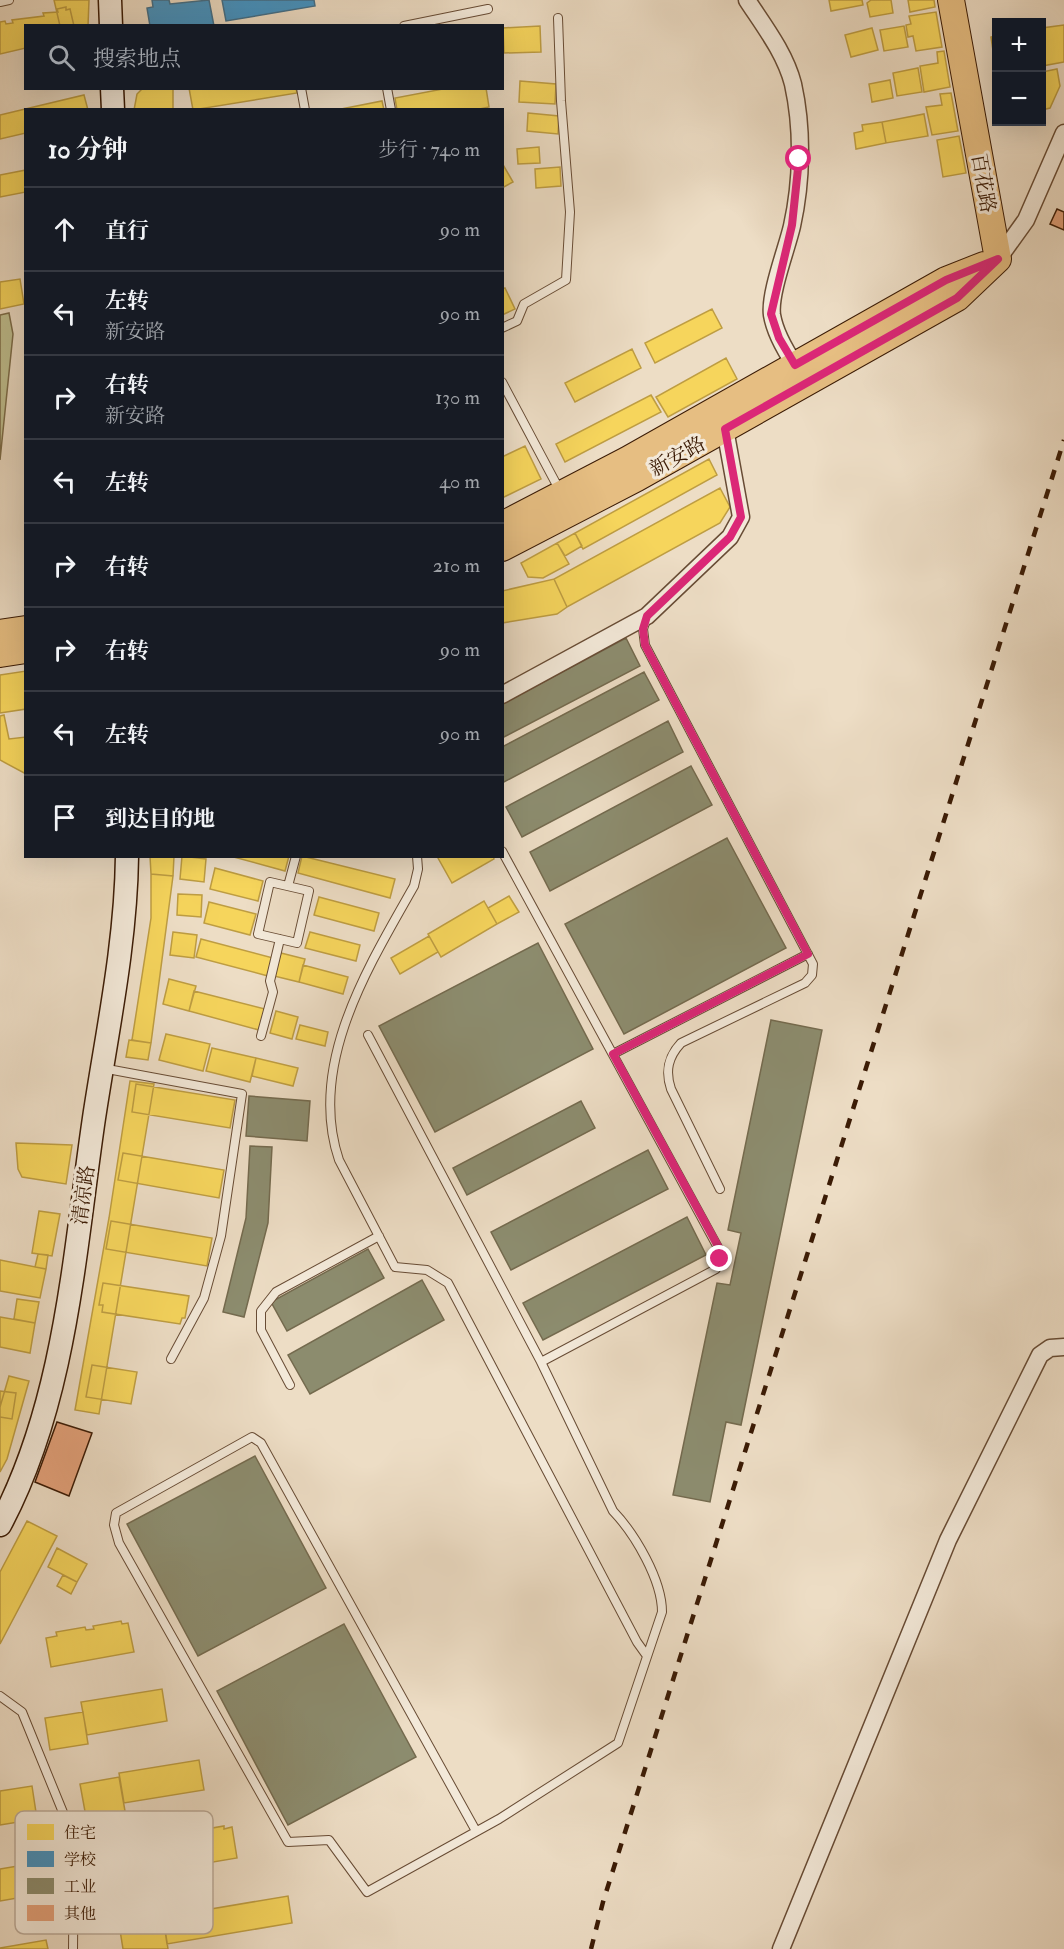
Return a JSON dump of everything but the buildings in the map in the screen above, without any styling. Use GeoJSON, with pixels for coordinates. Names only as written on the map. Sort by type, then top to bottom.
{"type":"FeatureCollection","features":[{"type":"Feature","properties":{"kind":"main road","name":"百花路"},"geometry":{"type":"LineString","coordinates":[[951,0],[998,259]]}},
{"type":"Feature","properties":{"kind":"main road","name":"新安路"},"geometry":{"type":"LineString","coordinates":[[504,524],[562,495],[946,280],[998,259]]}},
{"type":"Feature","properties":{"kind":"main road","name":"新安路"},"geometry":{"type":"LineString","coordinates":[[504,547],[725,429],[957,298],[998,259]]}},
{"type":"Feature","properties":{"kind":"main road"},"geometry":{"type":"LineString","coordinates":[[0,633],[24,629]]}},
{"type":"Feature","properties":{"kind":"main road"},"geometry":{"type":"LineString","coordinates":[[0,654],[24,650]]}},
{"type":"Feature","properties":{"kind":"street"},"geometry":{"type":"LineString","coordinates":[[110,0],[111,24]]}},
{"type":"Feature","properties":{"kind":"street"},"geometry":{"type":"LineString","coordinates":[[747,0],[777,46],[788,69],[795,99],[799,159],[796,202],[771,314],[779,338],[795,365]]}},
{"type":"Feature","properties":{"kind":"street"},"geometry":{"type":"LineString","coordinates":[[112,90],[113,108]]}},
{"type":"Feature","properties":{"kind":"street","name":"新安路"},"geometry":{"type":"LineString","coordinates":[[998,259],[1026,220],[1064,133]]}},
{"type":"Feature","properties":{"kind":"street"},"geometry":{"type":"LineString","coordinates":[[504,694],[647,616],[730,537],[741,517],[725,429]]}},
{"type":"Feature","properties":{"kind":"street","name":"清凉路"},"geometry":{"type":"LineString","coordinates":[[0,1525],[30,1455],[57,1358],[121,944],[128,858]]}},
{"type":"Feature","properties":{"kind":"street"},"geometry":{"type":"LineString","coordinates":[[781,1949],[948,1540],[1040,1355],[1050,1348],[1064,1347]]}},
{"type":"Feature","properties":{"kind":"lane"},"geometry":{"type":"LineString","coordinates":[[0,2],[9,0]]}},
{"type":"Feature","properties":{"kind":"lane"},"geometry":{"type":"LineString","coordinates":[[414,24],[488,9]]}},
{"type":"Feature","properties":{"kind":"lane"},"geometry":{"type":"LineString","coordinates":[[504,327],[517,321],[524,304],[566,280],[570,212],[561,101],[558,18]]}},
{"type":"Feature","properties":{"kind":"lane"},"geometry":{"type":"LineString","coordinates":[[301,90],[306,108]]}},
{"type":"Feature","properties":{"kind":"lane"},"geometry":{"type":"LineString","coordinates":[[387,90],[391,108]]}},
{"type":"Feature","properties":{"kind":"lane"},"geometry":{"type":"LineString","coordinates":[[504,386],[562,495]]}},
{"type":"Feature","properties":{"kind":"lane"},"geometry":{"type":"LineString","coordinates":[[647,616],[643,629],[645,645],[808,954],[813,970],[805,983],[681,1043],[671,1055],[667,1072],[671,1089],[720,1189]]}},
{"type":"Feature","properties":{"kind":"lane"},"geometry":{"type":"LineString","coordinates":[[504,855],[719,1248],[720,1259],[716,1269],[541,1362]]}},
{"type":"Feature","properties":{"kind":"lane"},"geometry":{"type":"LineString","coordinates":[[288,886],[295,858]]}},
{"type":"Feature","properties":{"kind":"lane"},"geometry":{"type":"LineString","coordinates":[[417,858],[418,869],[414,886],[358,993],[332,1069],[328,1091],[330,1130],[339,1160],[395,1267],[427,1270],[448,1283],[637,1642],[647,1656]]}},
{"type":"Feature","properties":{"kind":"lane"},"geometry":{"type":"LineString","coordinates":[[270,882],[309,891],[297,943],[280,939],[258,934],[270,882]]}},
{"type":"Feature","properties":{"kind":"lane"},"geometry":{"type":"LineString","coordinates":[[261,1036],[273,992],[270,981],[280,939]]}},
{"type":"Feature","properties":{"kind":"lane"},"geometry":{"type":"LineString","coordinates":[[613,1054],[808,954]]}},
{"type":"Feature","properties":{"kind":"lane"},"geometry":{"type":"LineString","coordinates":[[368,1035],[541,1362],[613,1511],[630,1530],[662,1597],[662,1612],[618,1743],[477,1831],[367,1892],[329,1840],[288,1842],[119,1543],[114,1524],[116,1513],[252,1437],[261,1443],[477,1831]]}},
{"type":"Feature","properties":{"kind":"lane"},"geometry":{"type":"LineString","coordinates":[[102,1068],[242,1094],[221,1236],[204,1298],[171,1359]]}},
{"type":"Feature","properties":{"kind":"lane"},"geometry":{"type":"LineString","coordinates":[[290,1385],[261,1330],[261,1311],[276,1292],[379,1236]]}},
{"type":"Feature","properties":{"kind":"lane"},"geometry":{"type":"LineString","coordinates":[[0,1696],[22,1712],[62,1811]]}},
{"type":"Feature","properties":{"kind":"lane"},"geometry":{"type":"LineString","coordinates":[[73,1934],[73,1949]]}},
{"type":"Feature","properties":{"kind":"green space"},"geometry":{"type":"Polygon","coordinates":[[[9,313],[13,334],[0,460],[0,315],[9,313]]]}},
{"type":"Feature","properties":{"kind":"railway"},"geometry":{"type":"LineString","coordinates":[[591,1949],[603,1902],[1064,440]]}},
{"type":"Feature","properties":{"kind":"route"},"geometry":{"type":"LineString","coordinates":[[720,1259],[719,1248],[613,1054],[808,954],[645,645],[643,629],[647,616],[730,537],[739,524],[741,517],[725,429],[957,298],[998,259],[946,280],[795,365],[779,338],[771,314],[792,225],[799,159]]}}]}
